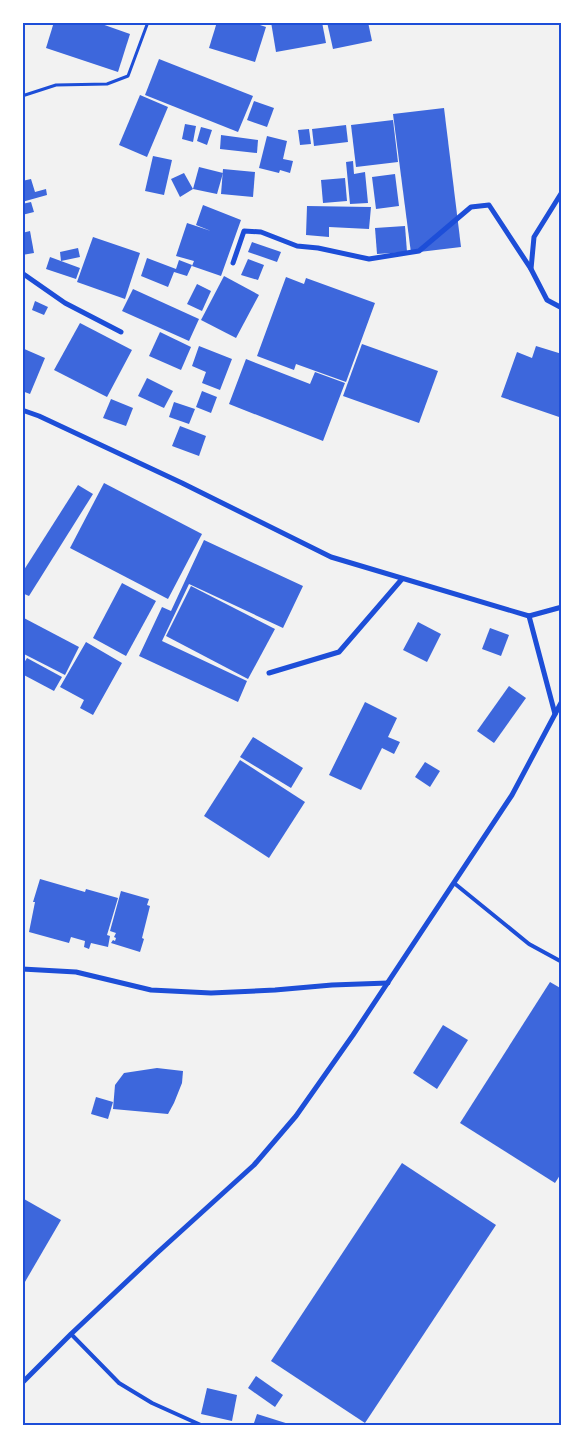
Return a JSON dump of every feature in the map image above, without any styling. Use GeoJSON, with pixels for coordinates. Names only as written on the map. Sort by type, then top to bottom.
{"type":"FeatureCollection","features":[{"type":"Feature","properties":{"kind":"street"},"geometry":{"type":"LineString","coordinates":[[531,269],[534,237],[562,192]]}},
{"type":"Feature","properties":{"kind":"street"},"geometry":{"type":"LineString","coordinates":[[234,263],[244,231],[261,232],[297,246],[318,248],[369,259],[419,251],[471,207],[489,205],[531,269],[546,300],[562,308]]}},
{"type":"Feature","properties":{"kind":"street"},"geometry":{"type":"LineString","coordinates":[[22,273],[66,303],[121,332]]}},
{"type":"Feature","properties":{"kind":"street"},"geometry":{"type":"LineString","coordinates":[[22,410],[39,416],[182,483],[331,557],[529,616],[562,607]]}},
{"type":"Feature","properties":{"kind":"street"},"geometry":{"type":"LineString","coordinates":[[269,673],[339,652],[402,579]]}},
{"type":"Feature","properties":{"kind":"street"},"geometry":{"type":"LineString","coordinates":[[529,616],[554,714]]}},
{"type":"Feature","properties":{"kind":"street"},"geometry":{"type":"LineString","coordinates":[[22,1383],[157,1253],[254,1165],[296,1116],[388,983],[512,795],[562,701]]}},
{"type":"Feature","properties":{"kind":"street"},"geometry":{"type":"LineString","coordinates":[[22,969],[76,972],[151,990],[211,993],[388,983]]}},
{"type":"Feature","properties":{"kind":"lane"},"geometry":{"type":"LineString","coordinates":[[454,883],[529,944],[562,962]]}},
{"type":"Feature","properties":{"kind":"lane"},"geometry":{"type":"LineString","coordinates":[[71,1334],[119,1383],[152,1403],[204,1426]]}},
{"type":"Feature","properties":{"kind":"path"},"geometry":{"type":"LineString","coordinates":[[22,96],[56,85],[107,84],[128,76],[148,22]]}},
{"type":"Feature","properties":{"kind":"building"},"geometry":{"type":"Polygon","coordinates":[[[54,22],[96,22],[130,34],[118,72],[46,48],[54,22]]]}},
{"type":"Feature","properties":{"kind":"building"},"geometry":{"type":"Polygon","coordinates":[[[217,22],[251,22],[266,27],[255,62],[209,48],[217,22]]]}},
{"type":"Feature","properties":{"kind":"building"},"geometry":{"type":"Polygon","coordinates":[[[271,22],[322,22],[326,43],[276,52],[271,22]]]}},
{"type":"Feature","properties":{"kind":"building"},"geometry":{"type":"Polygon","coordinates":[[[327,22],[368,22],[372,41],[333,49],[327,22]]]}},
{"type":"Feature","properties":{"kind":"building"},"geometry":{"type":"Polygon","coordinates":[[[159,59],[253,96],[238,132],[145,95],[159,59]]]}},
{"type":"Feature","properties":{"kind":"building"},"geometry":{"type":"Polygon","coordinates":[[[140,95],[168,107],[147,157],[119,145],[140,95]]]}},
{"type":"Feature","properties":{"kind":"building"},"geometry":{"type":"Polygon","coordinates":[[[254,101],[274,108],[267,127],[247,120],[254,101]]]}},
{"type":"Feature","properties":{"kind":"building"},"geometry":{"type":"Polygon","coordinates":[[[444,108],[461,247],[411,253],[393,114],[444,108]]]}},
{"type":"Feature","properties":{"kind":"building"},"geometry":{"type":"Polygon","coordinates":[[[393,120],[398,162],[356,167],[351,125],[393,120]]]}},
{"type":"Feature","properties":{"kind":"building"},"geometry":{"type":"Polygon","coordinates":[[[185,124],[196,126],[193,142],[182,139],[185,124]]]}},
{"type":"Feature","properties":{"kind":"building"},"geometry":{"type":"Polygon","coordinates":[[[346,125],[348,142],[314,146],[312,129],[346,125]]]}},
{"type":"Feature","properties":{"kind":"building"},"geometry":{"type":"Polygon","coordinates":[[[201,127],[212,130],[207,145],[197,141],[201,127]]]}},
{"type":"Feature","properties":{"kind":"building"},"geometry":{"type":"Polygon","coordinates":[[[309,129],[311,144],[300,145],[298,130],[309,129]]]}},
{"type":"Feature","properties":{"kind":"building"},"geometry":{"type":"Polygon","coordinates":[[[221,135],[258,140],[257,153],[220,149],[221,135]]]}},
{"type":"Feature","properties":{"kind":"building"},"geometry":{"type":"Polygon","coordinates":[[[267,136],[287,141],[283,159],[293,161],[290,173],[280,170],[279,173],[259,168],[267,136]]]}},
{"type":"Feature","properties":{"kind":"building"},"geometry":{"type":"Polygon","coordinates":[[[153,156],[172,160],[164,195],[145,191],[153,156]]]}},
{"type":"Feature","properties":{"kind":"building"},"geometry":{"type":"Polygon","coordinates":[[[353,161],[354,174],[365,172],[368,203],[350,204],[346,162],[353,161]]]}},
{"type":"Feature","properties":{"kind":"building"},"geometry":{"type":"Polygon","coordinates":[[[199,167],[223,173],[217,194],[193,189],[199,167]]]}},
{"type":"Feature","properties":{"kind":"building"},"geometry":{"type":"Polygon","coordinates":[[[223,169],[255,172],[253,197],[221,194],[223,169]]]}},
{"type":"Feature","properties":{"kind":"building"},"geometry":{"type":"Polygon","coordinates":[[[184,173],[193,189],[180,197],[171,179],[184,173]]]}},
{"type":"Feature","properties":{"kind":"building"},"geometry":{"type":"Polygon","coordinates":[[[395,174],[399,206],[376,209],[372,177],[395,174]]]}},
{"type":"Feature","properties":{"kind":"building"},"geometry":{"type":"Polygon","coordinates":[[[345,178],[347,201],[323,203],[321,180],[345,178]]]}},
{"type":"Feature","properties":{"kind":"building"},"geometry":{"type":"Polygon","coordinates":[[[31,179],[35,192],[46,189],[47,195],[22,202],[22,181],[31,179]]]}},
{"type":"Feature","properties":{"kind":"building"},"geometry":{"type":"Polygon","coordinates":[[[31,202],[34,212],[22,215],[22,204],[31,202]]]}},
{"type":"Feature","properties":{"kind":"building"},"geometry":{"type":"Polygon","coordinates":[[[203,205],[241,220],[221,276],[192,266],[194,261],[176,256],[187,223],[211,231],[196,225],[203,205]]]}},
{"type":"Feature","properties":{"kind":"building"},"geometry":{"type":"Polygon","coordinates":[[[307,206],[371,207],[369,229],[329,227],[329,237],[306,235],[307,206]]]}},
{"type":"Feature","properties":{"kind":"building"},"geometry":{"type":"Polygon","coordinates":[[[405,226],[407,252],[377,254],[375,228],[405,226]]]}},
{"type":"Feature","properties":{"kind":"building"},"geometry":{"type":"Polygon","coordinates":[[[30,231],[34,253],[22,255],[22,233],[30,231]]]}},
{"type":"Feature","properties":{"kind":"building"},"geometry":{"type":"Polygon","coordinates":[[[93,237],[140,253],[125,299],[77,282],[93,237]]]}},
{"type":"Feature","properties":{"kind":"building"},"geometry":{"type":"Polygon","coordinates":[[[252,242],[281,252],[277,262],[248,252],[252,242]]]}},
{"type":"Feature","properties":{"kind":"building"},"geometry":{"type":"Polygon","coordinates":[[[78,248],[80,257],[61,261],[60,252],[78,248]]]}},
{"type":"Feature","properties":{"kind":"building"},"geometry":{"type":"Polygon","coordinates":[[[50,257],[80,268],[76,279],[46,269],[50,257]]]}},
{"type":"Feature","properties":{"kind":"building"},"geometry":{"type":"Polygon","coordinates":[[[147,258],[176,269],[179,260],[192,265],[187,276],[174,272],[168,287],[141,276],[147,258]]]}},
{"type":"Feature","properties":{"kind":"building"},"geometry":{"type":"Polygon","coordinates":[[[248,259],[264,265],[258,280],[241,275],[248,259]]]}},
{"type":"Feature","properties":{"kind":"building"},"geometry":{"type":"Polygon","coordinates":[[[224,276],[259,295],[236,338],[201,320],[224,276]]]}},
{"type":"Feature","properties":{"kind":"building"},"geometry":{"type":"Polygon","coordinates":[[[286,277],[304,284],[306,278],[375,303],[346,382],[296,364],[294,370],[257,356],[286,277]]]}},
{"type":"Feature","properties":{"kind":"building"},"geometry":{"type":"Polygon","coordinates":[[[197,284],[211,291],[202,311],[187,304],[197,284]]]}},
{"type":"Feature","properties":{"kind":"building"},"geometry":{"type":"Polygon","coordinates":[[[133,289],[199,319],[189,341],[122,311],[133,289]]]}},
{"type":"Feature","properties":{"kind":"building"},"geometry":{"type":"Polygon","coordinates":[[[35,301],[48,307],[44,315],[32,310],[35,301]]]}},
{"type":"Feature","properties":{"kind":"building"},"geometry":{"type":"Polygon","coordinates":[[[80,323],[132,350],[107,397],[54,370],[80,323]]]}},
{"type":"Feature","properties":{"kind":"building"},"geometry":{"type":"Polygon","coordinates":[[[160,332],[191,347],[181,370],[149,356],[160,332]]]}},
{"type":"Feature","properties":{"kind":"building"},"geometry":{"type":"Polygon","coordinates":[[[362,344],[438,371],[419,423],[343,396],[362,344]]]}},
{"type":"Feature","properties":{"kind":"building"},"geometry":{"type":"Polygon","coordinates":[[[199,346],[232,359],[220,390],[202,383],[206,372],[192,366],[199,346]]]}},
{"type":"Feature","properties":{"kind":"building"},"geometry":{"type":"Polygon","coordinates":[[[536,346],[562,354],[562,418],[501,397],[517,352],[532,358],[536,346]]]}},
{"type":"Feature","properties":{"kind":"building"},"geometry":{"type":"Polygon","coordinates":[[[22,348],[45,358],[30,394],[22,391],[22,348]]]}},
{"type":"Feature","properties":{"kind":"building"},"geometry":{"type":"Polygon","coordinates":[[[246,359],[310,384],[315,372],[345,383],[323,441],[229,404],[246,359]]]}},
{"type":"Feature","properties":{"kind":"building"},"geometry":{"type":"Polygon","coordinates":[[[147,378],[173,391],[164,408],[138,396],[147,378]]]}},
{"type":"Feature","properties":{"kind":"building"},"geometry":{"type":"Polygon","coordinates":[[[202,391],[217,397],[211,413],[196,407],[202,391]]]}},
{"type":"Feature","properties":{"kind":"building"},"geometry":{"type":"Polygon","coordinates":[[[111,399],[133,408],[126,426],[103,418],[111,399]]]}},
{"type":"Feature","properties":{"kind":"building"},"geometry":{"type":"Polygon","coordinates":[[[174,402],[195,409],[189,424],[169,417],[174,402]]]}},
{"type":"Feature","properties":{"kind":"building"},"geometry":{"type":"Polygon","coordinates":[[[180,426],[206,436],[199,456],[172,446],[180,426]]]}},
{"type":"Feature","properties":{"kind":"building"},"geometry":{"type":"Polygon","coordinates":[[[104,483],[202,534],[168,599],[70,548],[104,483]]]}},
{"type":"Feature","properties":{"kind":"building"},"geometry":{"type":"Polygon","coordinates":[[[78,485],[93,494],[29,596],[22,593],[22,573],[78,485]]]}},
{"type":"Feature","properties":{"kind":"building"},"geometry":{"type":"Polygon","coordinates":[[[204,540],[303,586],[283,628],[189,584],[162,641],[247,681],[238,702],[139,656],[162,607],[171,611],[204,540]]]}},
{"type":"Feature","properties":{"kind":"building"},"geometry":{"type":"Polygon","coordinates":[[[122,583],[156,601],[126,656],[93,638],[122,583]]]}},
{"type":"Feature","properties":{"kind":"building"},"geometry":{"type":"Polygon","coordinates":[[[191,586],[275,629],[248,679],[166,636],[191,586]]]}},
{"type":"Feature","properties":{"kind":"building"},"geometry":{"type":"Polygon","coordinates":[[[22,617],[79,647],[65,675],[22,653],[22,617]]]}},
{"type":"Feature","properties":{"kind":"building"},"geometry":{"type":"Polygon","coordinates":[[[418,622],[441,634],[427,662],[403,650],[418,622]]]}},
{"type":"Feature","properties":{"kind":"building"},"geometry":{"type":"Polygon","coordinates":[[[490,628],[509,635],[501,656],[482,649],[490,628]]]}},
{"type":"Feature","properties":{"kind":"building"},"geometry":{"type":"Polygon","coordinates":[[[86,642],[122,663],[93,715],[80,708],[84,700],[60,687],[86,642]]]}},
{"type":"Feature","properties":{"kind":"building"},"geometry":{"type":"Polygon","coordinates":[[[27,658],[62,677],[54,691],[22,674],[22,666],[27,658]]]}},
{"type":"Feature","properties":{"kind":"building"},"geometry":{"type":"Polygon","coordinates":[[[509,686],[526,698],[494,743],[477,731],[509,686]]]}},
{"type":"Feature","properties":{"kind":"building"},"geometry":{"type":"Polygon","coordinates":[[[365,702],[397,718],[388,737],[400,742],[394,754],[382,748],[361,790],[329,775],[365,702]]]}},
{"type":"Feature","properties":{"kind":"building"},"geometry":{"type":"Polygon","coordinates":[[[253,737],[303,768],[291,788],[240,757],[253,737]]]}},
{"type":"Feature","properties":{"kind":"building"},"geometry":{"type":"Polygon","coordinates":[[[240,760],[305,802],[269,858],[204,816],[240,760]]]}},
{"type":"Feature","properties":{"kind":"building"},"geometry":{"type":"Polygon","coordinates":[[[425,762],[440,771],[430,787],[415,777],[425,762]]]}},
{"type":"Feature","properties":{"kind":"building"},"geometry":{"type":"Polygon","coordinates":[[[40,879],[85,892],[86,889],[118,898],[107,935],[110,936],[108,947],[91,943],[89,949],[84,947],[85,941],[71,937],[69,943],[29,932],[35,902],[33,902],[40,879]]]}},
{"type":"Feature","properties":{"kind":"building"},"geometry":{"type":"Polygon","coordinates":[[[121,891],[149,899],[147,905],[150,906],[140,952],[111,943],[116,938],[114,937],[116,933],[110,931],[121,891]]]}},
{"type":"Feature","properties":{"kind":"building"},"geometry":{"type":"Polygon","coordinates":[[[550,982],[562,989],[562,1172],[555,1183],[460,1123],[550,982]]]}},
{"type":"Feature","properties":{"kind":"building"},"geometry":{"type":"Polygon","coordinates":[[[443,1025],[468,1040],[437,1089],[413,1073],[443,1025]]]}},
{"type":"Feature","properties":{"kind":"building"},"geometry":{"type":"Polygon","coordinates":[[[157,1068],[183,1071],[182,1083],[168,1114],[113,1109],[115,1085],[124,1073],[157,1068]]]}},
{"type":"Feature","properties":{"kind":"building"},"geometry":{"type":"Polygon","coordinates":[[[96,1097],[113,1102],[108,1119],[91,1114],[96,1097]]]}},
{"type":"Feature","properties":{"kind":"building"},"geometry":{"type":"Polygon","coordinates":[[[402,1163],[496,1225],[365,1423],[271,1361],[402,1163]]]}},
{"type":"Feature","properties":{"kind":"building"},"geometry":{"type":"Polygon","coordinates":[[[24,1199],[61,1220],[22,1287],[22,1201],[24,1199]]]}},
{"type":"Feature","properties":{"kind":"building"},"geometry":{"type":"Polygon","coordinates":[[[256,1376],[283,1395],[275,1407],[248,1388],[256,1376]]]}},
{"type":"Feature","properties":{"kind":"building"},"geometry":{"type":"Polygon","coordinates":[[[207,1388],[237,1395],[232,1421],[201,1414],[207,1388]]]}},
{"type":"Feature","properties":{"kind":"building"},"geometry":{"type":"Polygon","coordinates":[[[257,1414],[292,1425],[292,1426],[253,1426],[257,1414]]]}}]}
